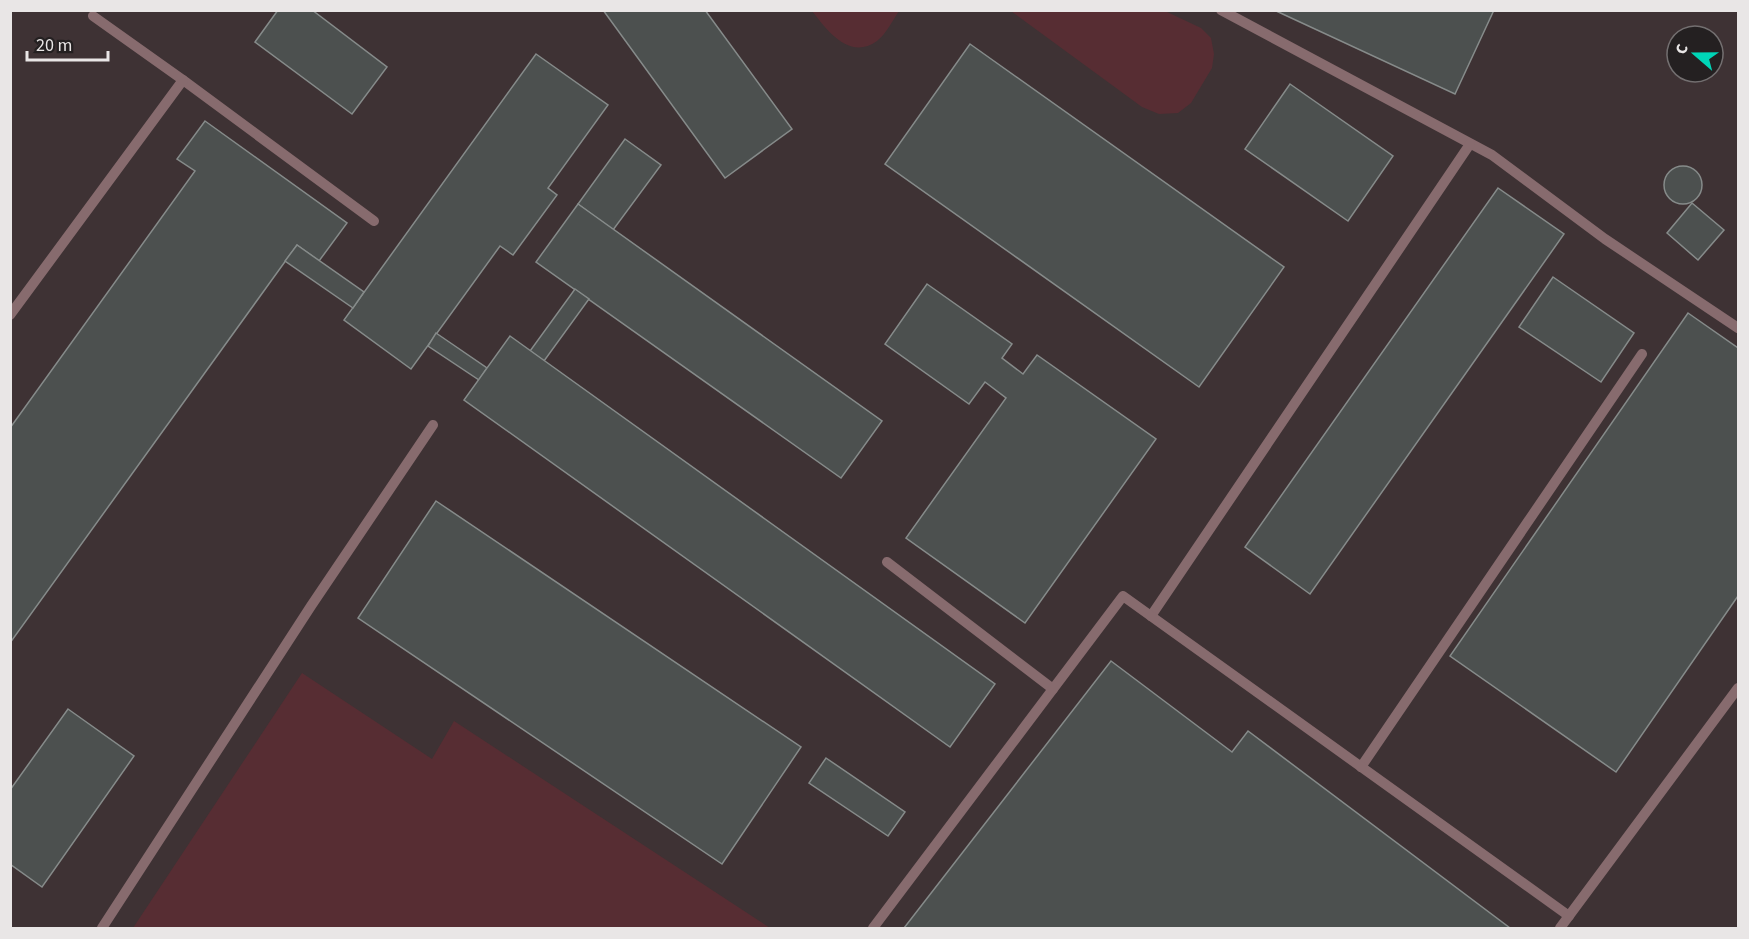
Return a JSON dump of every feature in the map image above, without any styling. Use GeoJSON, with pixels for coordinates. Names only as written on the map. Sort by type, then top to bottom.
{"type":"FeatureCollection","features":[{"type":"Feature","properties":{"kind":"lane"},"geometry":{"type":"LineString","coordinates":[[1221,10],[1492,155],[1605,239],[1738,328]]}},
{"type":"Feature","properties":{"kind":"lane"},"geometry":{"type":"LineString","coordinates":[[93,16],[374,220]]}},
{"type":"Feature","properties":{"kind":"lane"},"geometry":{"type":"LineString","coordinates":[[10,315],[183,80]]}},
{"type":"Feature","properties":{"kind":"lane"},"geometry":{"type":"LineString","coordinates":[[1151,616],[1470,144]]}},
{"type":"Feature","properties":{"kind":"lane"},"geometry":{"type":"LineString","coordinates":[[1361,767],[1642,354]]}},
{"type":"Feature","properties":{"kind":"lane"},"geometry":{"type":"LineString","coordinates":[[102,928],[311,606],[433,425]]}},
{"type":"Feature","properties":{"kind":"lane"},"geometry":{"type":"LineString","coordinates":[[887,562],[1053,689]]}},
{"type":"Feature","properties":{"kind":"lane"},"geometry":{"type":"LineString","coordinates":[[873,928],[1123,596],[1569,916]]}},
{"type":"Feature","properties":{"kind":"lane"},"geometry":{"type":"LineString","coordinates":[[1560,928],[1738,688]]}},
{"type":"Feature","properties":{"kind":"shaded area"},"geometry":{"type":"Polygon","coordinates":[[[10,11],[1738,11],[1738,928],[11,928],[10,11]]]}},
{"type":"Feature","properties":{"kind":"shaded area"},"geometry":{"type":"Polygon","coordinates":[[[812,11],[899,11],[877,41],[867,46],[857,47],[840,41],[812,11]]]}},
{"type":"Feature","properties":{"kind":"shaded area"},"geometry":{"type":"Polygon","coordinates":[[[1011,11],[1165,11],[1201,28],[1211,38],[1214,54],[1212,68],[1191,103],[1178,113],[1159,114],[1142,107],[1011,11]]]}},
{"type":"Feature","properties":{"kind":"shaded area"},"geometry":{"type":"Polygon","coordinates":[[[302,673],[432,759],[454,721],[770,928],[133,928],[302,673]]]}},
{"type":"Feature","properties":{"kind":"building"},"geometry":{"type":"Polygon","coordinates":[[[278,10],[312,10],[387,67],[352,114],[255,42],[278,10]]]}},
{"type":"Feature","properties":{"kind":"building"},"geometry":{"type":"Polygon","coordinates":[[[603,10],[705,10],[792,129],[725,178],[603,10]]]}},
{"type":"Feature","properties":{"kind":"building"},"geometry":{"type":"Polygon","coordinates":[[[1274,10],[1494,10],[1455,94],[1274,10]]]}},
{"type":"Feature","properties":{"kind":"building"},"geometry":{"type":"Polygon","coordinates":[[[970,44],[1284,267],[1199,387],[885,164],[970,44]]]}},
{"type":"Feature","properties":{"kind":"building"},"geometry":{"type":"Polygon","coordinates":[[[536,54],[608,105],[548,188],[557,195],[513,255],[500,246],[411,369],[344,320],[536,54]]]}},
{"type":"Feature","properties":{"kind":"building"},"geometry":{"type":"Polygon","coordinates":[[[1290,84],[1393,156],[1348,221],[1245,149],[1290,84]]]}},
{"type":"Feature","properties":{"kind":"building"},"geometry":{"type":"Polygon","coordinates":[[[205,121],[347,223],[319,261],[297,245],[10,643],[10,428],[195,171],[177,159],[205,121]]]}},
{"type":"Feature","properties":{"kind":"building"},"geometry":{"type":"Polygon","coordinates":[[[625,139],[661,165],[613,230],[578,204],[625,139]]]}},
{"type":"Feature","properties":{"kind":"building"},"geometry":{"type":"Polygon","coordinates":[[[1683,166],[1697,171],[1702,185],[1697,199],[1683,204],[1669,199],[1664,185],[1669,171],[1683,166]]]}},
{"type":"Feature","properties":{"kind":"building"},"geometry":{"type":"Polygon","coordinates":[[[1498,188],[1564,234],[1310,594],[1245,547],[1498,188]]]}},
{"type":"Feature","properties":{"kind":"building"},"geometry":{"type":"Polygon","coordinates":[[[1692,203],[1724,230],[1698,260],[1667,233],[1692,203]]]}},
{"type":"Feature","properties":{"kind":"building"},"geometry":{"type":"Polygon","coordinates":[[[578,204],[882,421],[841,478],[536,262],[578,204]]]}},
{"type":"Feature","properties":{"kind":"building"},"geometry":{"type":"Polygon","coordinates":[[[297,245],[364,292],[353,308],[285,261],[297,245]]]}},
{"type":"Feature","properties":{"kind":"building"},"geometry":{"type":"Polygon","coordinates":[[[1553,277],[1634,333],[1601,382],[1519,327],[1553,277]]]}},
{"type":"Feature","properties":{"kind":"building"},"geometry":{"type":"Polygon","coordinates":[[[927,284],[1012,344],[1002,358],[1023,374],[1037,355],[1156,439],[1025,623],[906,538],[1006,398],[985,382],[969,404],[885,344],[927,284]]]}},
{"type":"Feature","properties":{"kind":"building"},"geometry":{"type":"Polygon","coordinates":[[[575,289],[589,299],[544,361],[530,351],[575,289]]]}},
{"type":"Feature","properties":{"kind":"building"},"geometry":{"type":"Polygon","coordinates":[[[1688,313],[1738,348],[1738,596],[1616,772],[1450,656],[1688,313]]]}},
{"type":"Feature","properties":{"kind":"building"},"geometry":{"type":"Polygon","coordinates":[[[436,333],[487,368],[479,380],[428,346],[436,333]]]}},
{"type":"Feature","properties":{"kind":"building"},"geometry":{"type":"Polygon","coordinates":[[[510,336],[995,684],[950,747],[464,400],[510,336]]]}},
{"type":"Feature","properties":{"kind":"building"},"geometry":{"type":"Polygon","coordinates":[[[436,501],[801,747],[722,864],[358,618],[436,501]]]}},
{"type":"Feature","properties":{"kind":"building"},"geometry":{"type":"Polygon","coordinates":[[[1111,661],[1232,752],[1248,731],[1510,928],[904,928],[1111,661]]]}},
{"type":"Feature","properties":{"kind":"building"},"geometry":{"type":"Polygon","coordinates":[[[68,709],[134,756],[42,887],[10,864],[10,790],[68,709]]]}},
{"type":"Feature","properties":{"kind":"building"},"geometry":{"type":"Polygon","coordinates":[[[826,758],[905,812],[888,836],[809,783],[826,758]]]}}]}
